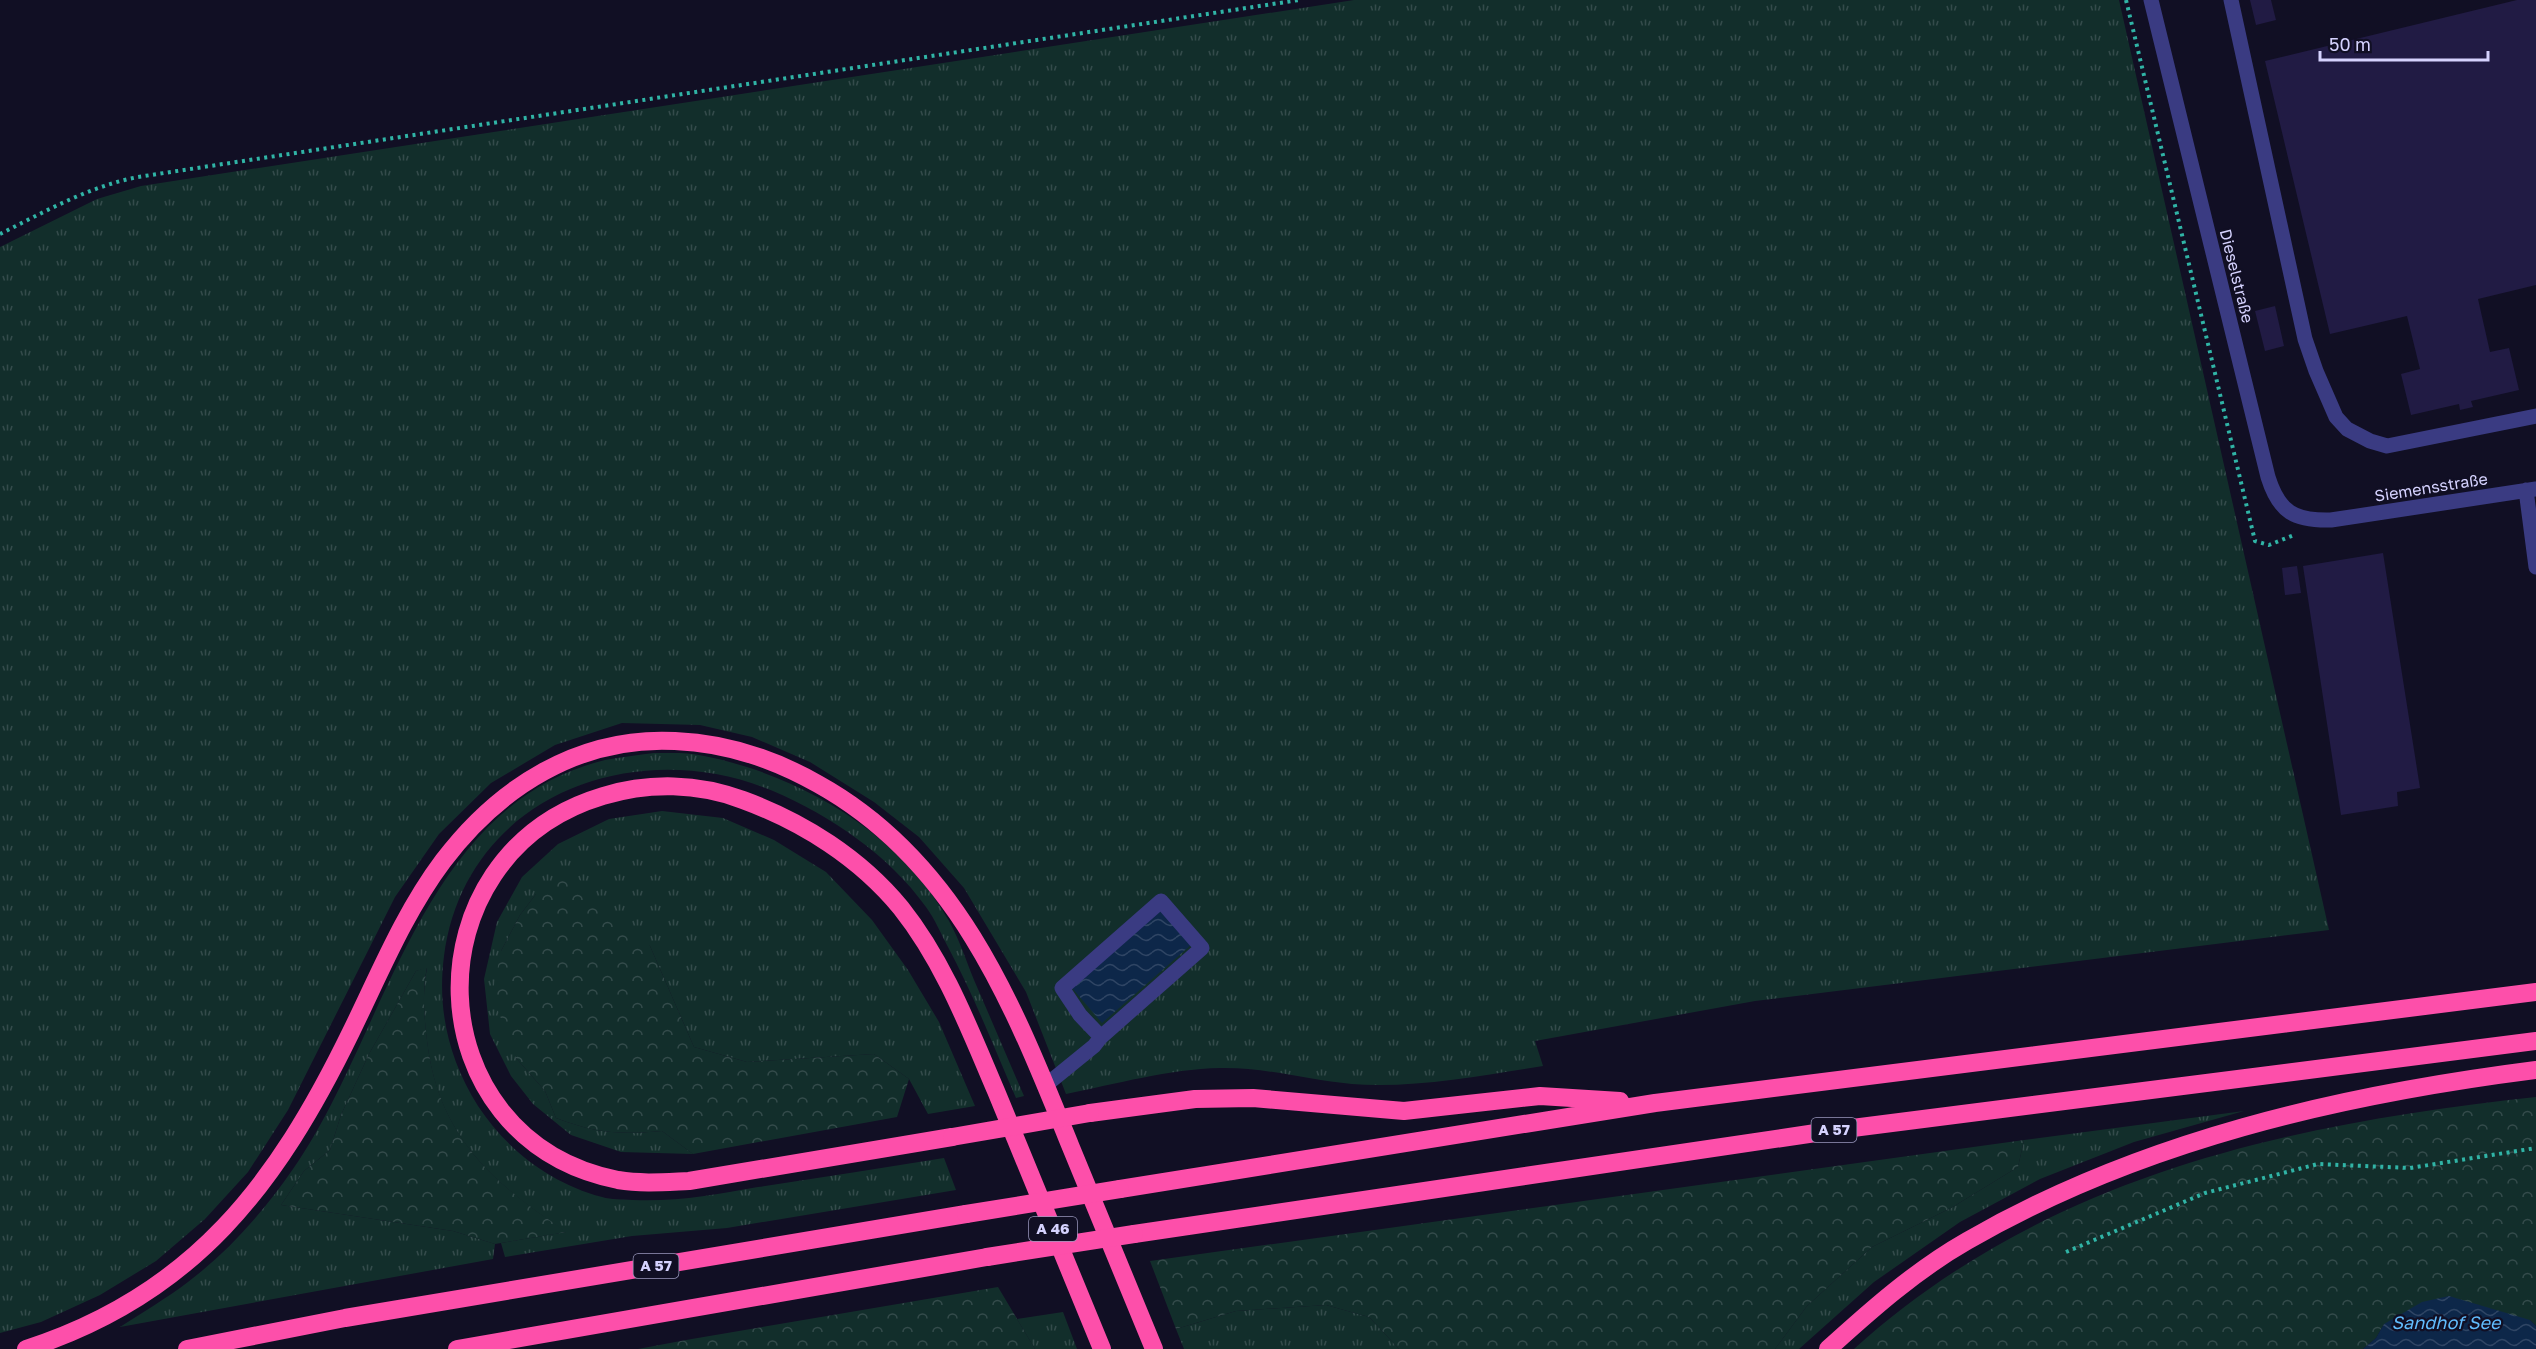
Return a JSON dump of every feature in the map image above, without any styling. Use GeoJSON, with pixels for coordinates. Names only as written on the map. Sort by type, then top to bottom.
{"type":"FeatureCollection","features":[{"type":"Feature","properties":{"kind":"highway"},"geometry":{"type":"LineString","coordinates":[[26,1349],[90,1323],[132,1300],[205,1247],[239,1213],[271,1173],[301,1128],[417,900],[441,864],[492,806],[523,782],[586,752],[624,743],[660,740],[700,742],[732,749],[769,760],[804,776],[862,812],[919,862],[967,927],[994,973],[1046,1085],[1154,1349]]}},
{"type":"Feature","properties":{"kind":"highway","name":"A 46"},"geometry":{"type":"LineString","coordinates":[[1102,1349],[962,1012],[944,973],[911,921],[874,879],[845,855],[790,820],[760,806],[731,795],[701,788],[663,785],[626,789],[590,800],[558,814],[531,833],[505,858],[486,884],[463,942],[459,973],[459,1008],[465,1040],[476,1070],[494,1101],[513,1124],[538,1145],[566,1161],[618,1180],[650,1183],[689,1181],[952,1137],[1090,1113],[1195,1099],[1253,1098],[1404,1110],[1540,1096],[1655,1103]]}},
{"type":"Feature","properties":{"kind":"highway","name":"A 57"},"geometry":{"type":"LineString","coordinates":[[187,1349],[345,1318],[966,1214],[1655,1103],[2536,992]]}},
{"type":"Feature","properties":{"kind":"highway","name":"A 57"},"geometry":{"type":"LineString","coordinates":[[457,1349],[987,1257],[1829,1131],[2536,1041]]}},
{"type":"Feature","properties":{"kind":"highway"},"geometry":{"type":"LineString","coordinates":[[1828,1349],[1882,1299],[1966,1242],[2055,1195],[2143,1158],[2248,1125],[2433,1086],[2536,1070]]}},
{"type":"Feature","properties":{"kind":"street","name":"Dieselstraße"},"geometry":{"type":"LineString","coordinates":[[2151,0],[2273,493],[2282,506],[2294,516],[2312,520],[2331,520]]}},
{"type":"Feature","properties":{"kind":"street"},"geometry":{"type":"LineString","coordinates":[[2231,0],[2305,339],[2336,417],[2347,429],[2370,441],[2387,446],[2536,416]]}},
{"type":"Feature","properties":{"kind":"street","name":"Siemensstraße"},"geometry":{"type":"LineString","coordinates":[[2331,520],[2531,490]]}},
{"type":"Feature","properties":{"kind":"street"},"geometry":{"type":"LineString","coordinates":[[2531,490],[2536,567]]}},
{"type":"Feature","properties":{"kind":"street"},"geometry":{"type":"LineString","coordinates":[[1046,1085],[1094,1046],[1101,1037],[1202,948],[1161,901],[1062,988],[1080,1015],[1101,1037]]}},
{"type":"Feature","properties":{"kind":"path"},"geometry":{"type":"LineString","coordinates":[[0,234],[62,204],[131,178],[1299,0]]}},
{"type":"Feature","properties":{"kind":"path"},"geometry":{"type":"LineString","coordinates":[[2126,0],[2255,541],[2269,545],[2300,533]]}},
{"type":"Feature","properties":{"kind":"path"},"geometry":{"type":"LineString","coordinates":[[2066,1252],[2205,1193],[2318,1164],[2410,1168],[2536,1149]]}},
{"type":"Feature","properties":{"kind":"green space"},"geometry":{"type":"Polygon","coordinates":[[[1354,0],[2119,0],[2329,930],[1755,1001],[1535,1041],[1543,1066],[1448,1080],[1399,1085],[1352,1084],[1237,1068],[1220,1068],[1162,1074],[1066,1094],[1026,992],[964,888],[919,837],[874,802],[810,762],[752,737],[700,725],[622,723],[555,745],[491,783],[439,834],[395,897],[288,1110],[248,1172],[205,1219],[156,1261],[100,1295],[41,1322],[0,1333],[0,247],[97,199],[141,186],[1354,0]]]}},
{"type":"Feature","properties":{"kind":"green space"},"geometry":{"type":"Polygon","coordinates":[[[654,753],[698,755],[776,777],[811,793],[844,813],[875,835],[904,861],[928,889],[953,928],[1024,1096],[1016,1098],[984,1022],[932,916],[895,870],[837,825],[773,791],[720,775],[666,770],[613,776],[564,792],[521,818],[485,855],[458,901],[444,956],[442,996],[453,1053],[459,1071],[478,1106],[502,1137],[531,1163],[565,1183],[609,1199],[664,1200],[695,1197],[944,1158],[956,1190],[727,1228],[632,1236],[505,1257],[501,1243],[566,1232],[514,1194],[492,1174],[472,1153],[456,1130],[433,1074],[427,1041],[424,986],[427,968],[416,971],[369,1054],[341,1115],[330,1150],[304,1171],[281,1205],[453,1231],[495,1244],[493,1259],[120,1327],[172,1294],[218,1257],[245,1230],[282,1185],[326,1115],[415,931],[449,874],[491,824],[542,785],[605,760],[654,753]]]}},
{"type":"Feature","properties":{"kind":"green space"},"geometry":{"type":"Polygon","coordinates":[[[662,811],[723,818],[774,840],[826,872],[872,920],[908,970],[939,1022],[975,1106],[928,1114],[909,1079],[874,1054],[747,1062],[694,1047],[650,946],[536,894],[520,915],[501,951],[516,1058],[545,1091],[556,1118],[608,1132],[662,1131],[693,1154],[621,1152],[571,1135],[533,1104],[511,1076],[490,1034],[484,979],[497,922],[522,877],[558,844],[609,819],[662,811]]]}},
{"type":"Feature","properties":{"kind":"green space"},"geometry":{"type":"Polygon","coordinates":[[[572,873],[650,946],[694,1047],[747,1062],[874,1054],[909,1079],[897,1117],[693,1154],[662,1131],[608,1132],[556,1118],[545,1091],[516,1058],[492,995],[501,951],[520,915],[536,894],[572,873]]]}},
{"type":"Feature","properties":{"kind":"green space"},"geometry":{"type":"Polygon","coordinates":[[[427,967],[424,1003],[427,1040],[433,1073],[443,1103],[456,1129],[492,1174],[567,1232],[495,1244],[453,1231],[281,1205],[304,1171],[330,1150],[341,1115],[369,1054],[416,971],[427,967]]]}},
{"type":"Feature","properties":{"kind":"green space"},"geometry":{"type":"Polygon","coordinates":[[[2536,1097],[2536,1326],[2530,1320],[2384,1324],[2376,1338],[2363,1349],[1854,1349],[1928,1290],[2006,1240],[2088,1200],[2173,1168],[2261,1143],[2351,1123],[2443,1108],[2536,1097]]]}},
{"type":"Feature","properties":{"kind":"green space"},"geometry":{"type":"Polygon","coordinates":[[[2244,1111],[2134,1142],[2040,1179],[1960,1222],[1874,1282],[1799,1349],[1775,1349],[1807,1306],[1872,1247],[1951,1208],[2018,1167],[2024,1140],[2244,1111]]]}},
{"type":"Feature","properties":{"kind":"green space"},"geometry":{"type":"Polygon","coordinates":[[[2024,1140],[2018,1167],[1951,1208],[1872,1247],[1807,1306],[1775,1349],[1399,1349],[1369,1317],[1326,1305],[1236,1311],[1176,1329],[1150,1261],[2024,1140]]]}},
{"type":"Feature","properties":{"kind":"green space"},"geometry":{"type":"Polygon","coordinates":[[[998,1287],[1035,1349],[638,1349],[686,1340],[998,1287]]]}},
{"type":"Feature","properties":{"kind":"green space"},"geometry":{"type":"Polygon","coordinates":[[[1326,1305],[1369,1317],[1399,1349],[1184,1349],[1176,1329],[1236,1311],[1326,1305]]]}},
{"type":"Feature","properties":{"kind":"green space"},"geometry":{"type":"Polygon","coordinates":[[[1063,1312],[1077,1349],[1035,1349],[1017,1319],[1063,1312]]]}},
{"type":"Feature","properties":{"kind":"water"},"geometry":{"type":"Polygon","coordinates":[[[1162,909],[1192,944],[1102,1023],[1072,988],[1162,909]]]}},
{"type":"Feature","properties":{"kind":"water","name":"Sandhof See"},"geometry":{"type":"Polygon","coordinates":[[[2449,1296],[2530,1320],[2536,1326],[2536,1349],[2363,1349],[2376,1338],[2384,1324],[2422,1302],[2449,1296]]]}},
{"type":"Feature","properties":{"kind":"building"},"geometry":{"type":"Polygon","coordinates":[[[2250,0],[2271,0],[2276,20],[2256,25],[2250,0]]]}},
{"type":"Feature","properties":{"kind":"building"},"geometry":{"type":"Polygon","coordinates":[[[2517,0],[2536,0],[2536,285],[2478,299],[2490,352],[2509,348],[2519,390],[2471,401],[2473,407],[2460,410],[2459,404],[2411,415],[2401,374],[2420,369],[2407,316],[2330,334],[2265,61],[2517,0]]]}},
{"type":"Feature","properties":{"kind":"building"},"geometry":{"type":"Polygon","coordinates":[[[2275,306],[2284,346],[2265,351],[2255,311],[2275,306]]]}},
{"type":"Feature","properties":{"kind":"building"},"geometry":{"type":"Polygon","coordinates":[[[2383,553],[2420,788],[2397,792],[2398,806],[2341,815],[2303,566],[2383,553]]]}},
{"type":"Feature","properties":{"kind":"building"},"geometry":{"type":"Polygon","coordinates":[[[2297,566],[2301,593],[2285,595],[2282,568],[2297,566]]]}}]}
